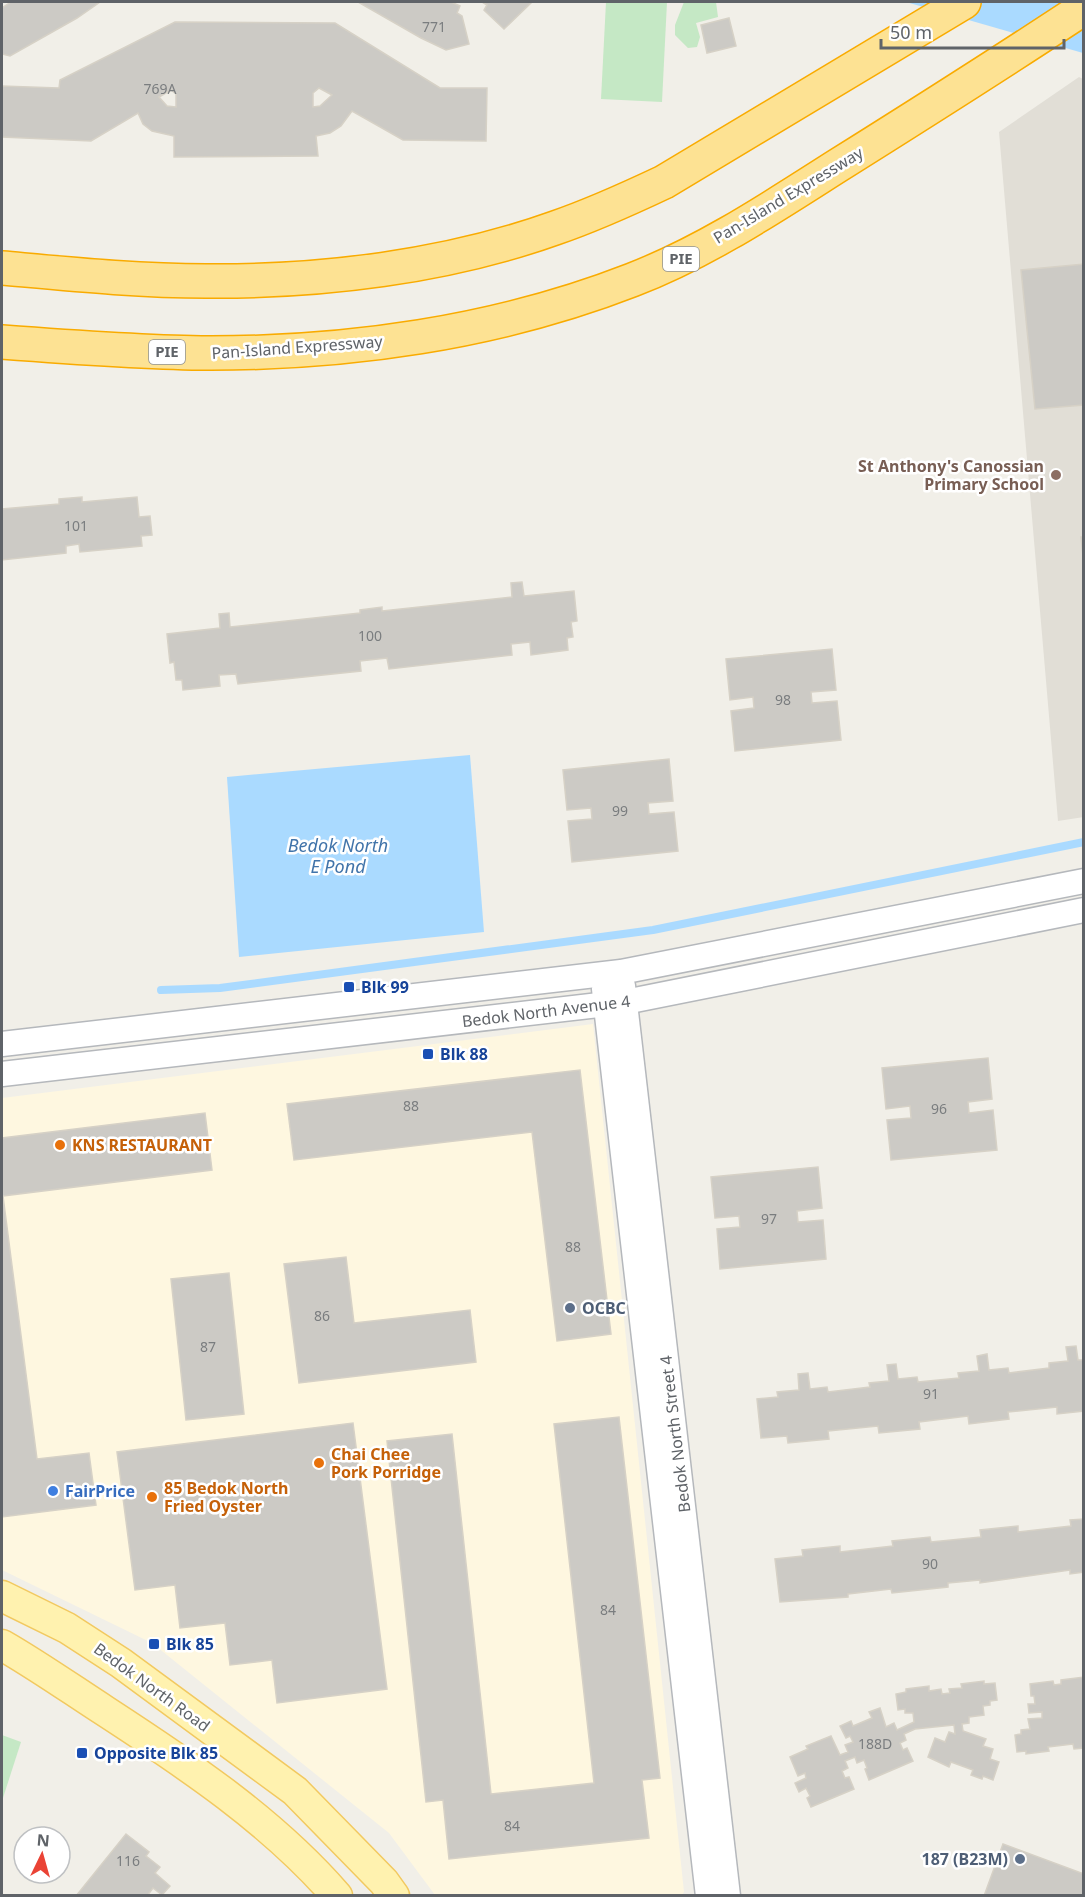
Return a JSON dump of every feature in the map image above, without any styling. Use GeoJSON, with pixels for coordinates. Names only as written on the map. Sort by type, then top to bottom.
{"type":"FeatureCollection","features":[{"type":"Feature","properties":{"kind":"highway"},"geometry":{"type":"LineString","coordinates":[[2,268],[130,278],[205,281],[275,280],[393,268],[489,248],[553,229],[615,206],[664,182],[964,2]]}},
{"type":"Feature","properties":{"kind":"highway","name":"Pan-Island Expressway"},"geometry":{"type":"LineString","coordinates":[[2,342],[107,350],[201,353],[333,348],[411,338],[496,321],[569,302],[632,280],[674,262],[742,226],[989,71],[1083,8]]}},
{"type":"Feature","properties":{"kind":"main road","name":"Bedok North Road"},"geometry":{"type":"LineString","coordinates":[[2,1596],[67,1628],[121,1664],[295,1791],[384,1882],[394,1896]]}},
{"type":"Feature","properties":{"kind":"main road"},"geometry":{"type":"LineString","coordinates":[[2,1645],[155,1743],[268,1826],[316,1871],[337,1896]]}},
{"type":"Feature","properties":{"kind":"street","name":"Bedok North Avenue 4"},"geometry":{"type":"LineString","coordinates":[[2,1044],[612,973],[1083,881]]}},
{"type":"Feature","properties":{"kind":"street","name":"Bedok North Avenue 4"},"geometry":{"type":"LineString","coordinates":[[2,1074],[615,1003],[1083,910]]}},
{"type":"Feature","properties":{"kind":"street","name":"Bedok North Street 4"},"geometry":{"type":"LineString","coordinates":[[612,973],[708,1896]]}},
{"type":"Feature","properties":{"kind":"street","name":"Bedok North Street 4"},"geometry":{"type":"LineString","coordinates":[[615,1003],[728,1896]]}},
{"type":"Feature","properties":{"kind":"shaded area","name":"St Anthony's Canossian Primary School"},"geometry":{"type":"Polygon","coordinates":[[[1079,77],[1083,79],[1084,817],[1058,821],[999,132],[1079,77]]]}},
{"type":"Feature","properties":{"kind":"shaded area"},"geometry":{"type":"Polygon","coordinates":[[[593,1024],[684,1892],[682,1895],[435,1895],[389,1833],[152,1643],[2,1570],[2,1098],[593,1024]]]}},
{"type":"Feature","properties":{"kind":"green space"},"geometry":{"type":"Polygon","coordinates":[[[606,2],[667,2],[662,102],[601,99],[606,2]]]}},
{"type":"Feature","properties":{"kind":"green space"},"geometry":{"type":"Polygon","coordinates":[[[684,2],[716,2],[718,17],[696,23],[700,37],[697,47],[688,48],[675,35],[675,25],[684,2]]]}},
{"type":"Feature","properties":{"kind":"green space"},"geometry":{"type":"Polygon","coordinates":[[[2,1735],[21,1742],[2,1801],[2,1735]]]}},
{"type":"Feature","properties":{"kind":"water"},"geometry":{"type":"Polygon","coordinates":[[[906,2],[1083,2],[1083,53],[906,2]]]}},
{"type":"Feature","properties":{"kind":"water","name":"Bedok North E Pond"},"geometry":{"type":"Polygon","coordinates":[[[470,755],[484,932],[239,957],[227,777],[470,755]]]}},
{"type":"Feature","properties":{"kind":"building"},"geometry":{"type":"Polygon","coordinates":[[[11,2],[100,2],[77,18],[10,56],[2,54],[2,8],[11,2]]]}},
{"type":"Feature","properties":{"kind":"building"},"geometry":{"type":"Polygon","coordinates":[[[358,2],[451,2],[460,6],[457,13],[462,16],[469,44],[446,50],[358,2]]]}},
{"type":"Feature","properties":{"kind":"building"},"geometry":{"type":"Polygon","coordinates":[[[482,2],[532,2],[504,29],[484,10],[487,5],[482,2]]]}},
{"type":"Feature","properties":{"kind":"building"},"geometry":{"type":"Polygon","coordinates":[[[729,18],[736,46],[707,53],[701,25],[729,18]]]}},
{"type":"Feature","properties":{"kind":"building"},"geometry":{"type":"Polygon","coordinates":[[[175,22],[335,23],[440,88],[487,88],[486,141],[403,140],[352,111],[341,126],[330,133],[316,136],[318,156],[174,157],[174,136],[152,131],[143,124],[138,113],[91,141],[2,137],[2,86],[59,88],[60,80],[175,22]],[[319,88],[313,93],[313,107],[320,106],[332,95],[319,88]],[[171,90],[159,97],[167,106],[176,107],[176,94],[171,90]]]}},
{"type":"Feature","properties":{"kind":"building"},"geometry":{"type":"Polygon","coordinates":[[[1084,264],[1084,405],[1035,409],[1021,270],[1084,264]]]}},
{"type":"Feature","properties":{"kind":"building"},"geometry":{"type":"Polygon","coordinates":[[[82,497],[82,502],[137,497],[139,517],[150,516],[152,535],[141,536],[142,546],[80,552],[79,544],[66,546],[66,553],[2,560],[2,509],[59,504],[59,499],[82,497]]]}},
{"type":"Feature","properties":{"kind":"building"},"geometry":{"type":"Polygon","coordinates":[[[1081,537],[1084,537],[1084,566],[1081,537]]]}},
{"type":"Feature","properties":{"kind":"building"},"geometry":{"type":"Polygon","coordinates":[[[522,582],[524,596],[574,591],[577,621],[571,622],[573,637],[567,638],[568,650],[531,655],[530,642],[511,644],[512,655],[389,669],[387,658],[360,661],[361,671],[238,684],[236,674],[219,675],[220,686],[183,690],[182,680],[176,680],[174,662],[170,663],[167,634],[220,628],[219,614],[229,613],[230,627],[360,613],[360,610],[382,607],[382,611],[512,597],[511,583],[522,582]]]}},
{"type":"Feature","properties":{"kind":"building"},"geometry":{"type":"Polygon","coordinates":[[[832,649],[836,690],[811,692],[812,703],[837,701],[841,740],[735,751],[731,711],[754,708],[753,697],[730,700],[726,659],[832,649]]]}},
{"type":"Feature","properties":{"kind":"building"},"geometry":{"type":"Polygon","coordinates":[[[669,759],[673,801],[648,803],[649,814],[674,812],[678,851],[572,862],[568,821],[592,819],[591,808],[567,810],[563,770],[669,759]]]}},
{"type":"Feature","properties":{"kind":"building"},"geometry":{"type":"Polygon","coordinates":[[[988,1058],[992,1099],[968,1102],[969,1113],[993,1110],[997,1150],[891,1160],[887,1120],[911,1118],[910,1106],[886,1109],[882,1068],[988,1058]]]}},
{"type":"Feature","properties":{"kind":"building"},"geometry":{"type":"Polygon","coordinates":[[[580,1070],[611,1334],[557,1341],[532,1132],[294,1160],[287,1104],[580,1070]]]}},
{"type":"Feature","properties":{"kind":"building"},"geometry":{"type":"Polygon","coordinates":[[[205,1113],[212,1170],[3,1196],[37,1459],[89,1453],[96,1505],[2,1517],[2,1138],[205,1113]]]}},
{"type":"Feature","properties":{"kind":"building"},"geometry":{"type":"Polygon","coordinates":[[[818,1167],[822,1208],[797,1211],[798,1222],[823,1220],[826,1259],[720,1269],[717,1229],[740,1227],[739,1216],[715,1218],[711,1177],[818,1167]]]}},
{"type":"Feature","properties":{"kind":"building"},"geometry":{"type":"Polygon","coordinates":[[[346,1257],[354,1323],[470,1310],[476,1362],[299,1383],[284,1264],[346,1257]]]}},
{"type":"Feature","properties":{"kind":"building"},"geometry":{"type":"Polygon","coordinates":[[[229,1273],[244,1414],[186,1420],[171,1279],[229,1273]]]}},
{"type":"Feature","properties":{"kind":"building"},"geometry":{"type":"Polygon","coordinates":[[[1076,1346],[1078,1360],[1084,1360],[1084,1411],[1057,1414],[1057,1407],[1008,1412],[1009,1419],[969,1424],[968,1416],[919,1422],[920,1429],[879,1433],[878,1426],[828,1431],[829,1439],[788,1443],[787,1436],[761,1438],[757,1399],[778,1397],[777,1392],[799,1390],[798,1374],[808,1373],[810,1389],[827,1387],[828,1392],[870,1387],[869,1383],[889,1381],[887,1365],[896,1364],[898,1379],[917,1377],[918,1382],[959,1378],[958,1373],[979,1371],[977,1356],[987,1354],[989,1370],[1008,1368],[1009,1373],[1049,1368],[1049,1363],[1068,1361],[1066,1347],[1076,1346]]]}},
{"type":"Feature","properties":{"kind":"building"},"geometry":{"type":"Polygon","coordinates":[[[619,1417],[660,1778],[642,1780],[649,1838],[449,1859],[443,1800],[426,1802],[387,1441],[452,1434],[491,1794],[594,1783],[554,1424],[619,1417]]]}},
{"type":"Feature","properties":{"kind":"building"},"geometry":{"type":"Polygon","coordinates":[[[353,1423],[387,1689],[277,1703],[272,1660],[230,1665],[225,1623],[180,1628],[175,1585],[135,1590],[117,1452],[353,1423]]]}},
{"type":"Feature","properties":{"kind":"building"},"geometry":{"type":"Polygon","coordinates":[[[1084,1519],[1084,1572],[1070,1574],[1070,1570],[980,1583],[980,1580],[948,1583],[948,1587],[892,1593],[891,1589],[848,1594],[848,1597],[780,1602],[775,1559],[803,1556],[802,1550],[840,1546],[840,1552],[893,1546],[892,1541],[930,1537],[931,1542],[981,1537],[980,1530],[1018,1526],[1018,1532],[1071,1526],[1070,1520],[1084,1519]]]}},
{"type":"Feature","properties":{"kind":"building"},"geometry":{"type":"Polygon","coordinates":[[[1084,1677],[1084,1748],[1074,1749],[1073,1744],[1048,1747],[1049,1751],[1026,1754],[1026,1751],[1017,1752],[1015,1735],[1021,1734],[1021,1730],[1030,1729],[1028,1719],[1042,1718],[1042,1712],[1029,1713],[1028,1704],[1035,1704],[1034,1696],[1031,1696],[1030,1684],[1053,1681],[1054,1685],[1061,1684],[1061,1680],[1084,1677]]]}},
{"type":"Feature","properties":{"kind":"building"},"geometry":{"type":"Polygon","coordinates":[[[984,1681],[984,1684],[995,1683],[997,1700],[990,1701],[990,1705],[983,1706],[984,1715],[969,1717],[969,1723],[962,1724],[963,1731],[986,1739],[983,1746],[993,1749],[990,1759],[999,1762],[993,1780],[971,1775],[973,1770],[951,1762],[949,1767],[928,1757],[935,1738],[945,1742],[949,1732],[955,1734],[954,1725],[915,1729],[904,1734],[906,1740],[900,1743],[903,1750],[907,1748],[913,1761],[869,1780],[864,1760],[857,1763],[855,1757],[845,1761],[848,1768],[842,1771],[845,1778],[849,1777],[854,1789],[811,1807],[807,1798],[810,1796],[806,1788],[799,1792],[795,1783],[806,1778],[805,1773],[798,1776],[790,1757],[808,1749],[806,1746],[831,1736],[840,1755],[848,1752],[845,1745],[853,1742],[850,1736],[846,1738],[840,1726],[851,1721],[853,1726],[872,1718],[869,1712],[880,1708],[886,1727],[894,1723],[897,1730],[914,1722],[913,1713],[905,1713],[905,1709],[898,1710],[896,1694],[906,1692],[906,1689],[929,1686],[929,1691],[941,1689],[942,1694],[950,1693],[949,1689],[962,1688],[961,1684],[984,1681]]]}},
{"type":"Feature","properties":{"kind":"building"},"geometry":{"type":"Polygon","coordinates":[[[126,1834],[149,1852],[146,1856],[160,1867],[155,1873],[170,1886],[162,1895],[153,1888],[147,1896],[76,1896],[126,1834]]]}},
{"type":"Feature","properties":{"kind":"building","name":"187 (B23M)"},"geometry":{"type":"Polygon","coordinates":[[[1003,1844],[1084,1874],[1084,1896],[984,1896],[1003,1844]]]}},
{"type":"Feature","properties":{"kind":"waterway"},"geometry":{"type":"LineString","coordinates":[[161,990],[220,988],[653,930],[1084,842]]}},
{"type":"Feature","properties":{"kind":"place","name":"St Anthony's Canossian Primary School"},"geometry":{"type":"Point","coordinates":[1056,475]}},
{"type":"Feature","properties":{"kind":"place","name":"Blk 99"},"geometry":{"type":"Point","coordinates":[349,987]}},
{"type":"Feature","properties":{"kind":"place","name":"Blk 88"},"geometry":{"type":"Point","coordinates":[428,1054]}},
{"type":"Feature","properties":{"kind":"place","name":"KNS RESTAURANT"},"geometry":{"type":"Point","coordinates":[60,1145]}},
{"type":"Feature","properties":{"kind":"place","name":"OCBC"},"geometry":{"type":"Point","coordinates":[570,1308]}},
{"type":"Feature","properties":{"kind":"place","name":"Chai Chee Pork Porridge"},"geometry":{"type":"Point","coordinates":[319,1463]}},
{"type":"Feature","properties":{"kind":"place","name":"FairPrice"},"geometry":{"type":"Point","coordinates":[53,1491]}},
{"type":"Feature","properties":{"kind":"place","name":"85 Bedok North Fried Oyster"},"geometry":{"type":"Point","coordinates":[152,1497]}},
{"type":"Feature","properties":{"kind":"place","name":"Blk 85"},"geometry":{"type":"Point","coordinates":[154,1644]}},
{"type":"Feature","properties":{"kind":"place","name":"Opposite Blk 85"},"geometry":{"type":"Point","coordinates":[82,1753]}},
{"type":"Feature","properties":{"kind":"place","name":"187 (B23M)"},"geometry":{"type":"Point","coordinates":[1020,1859]}}]}
